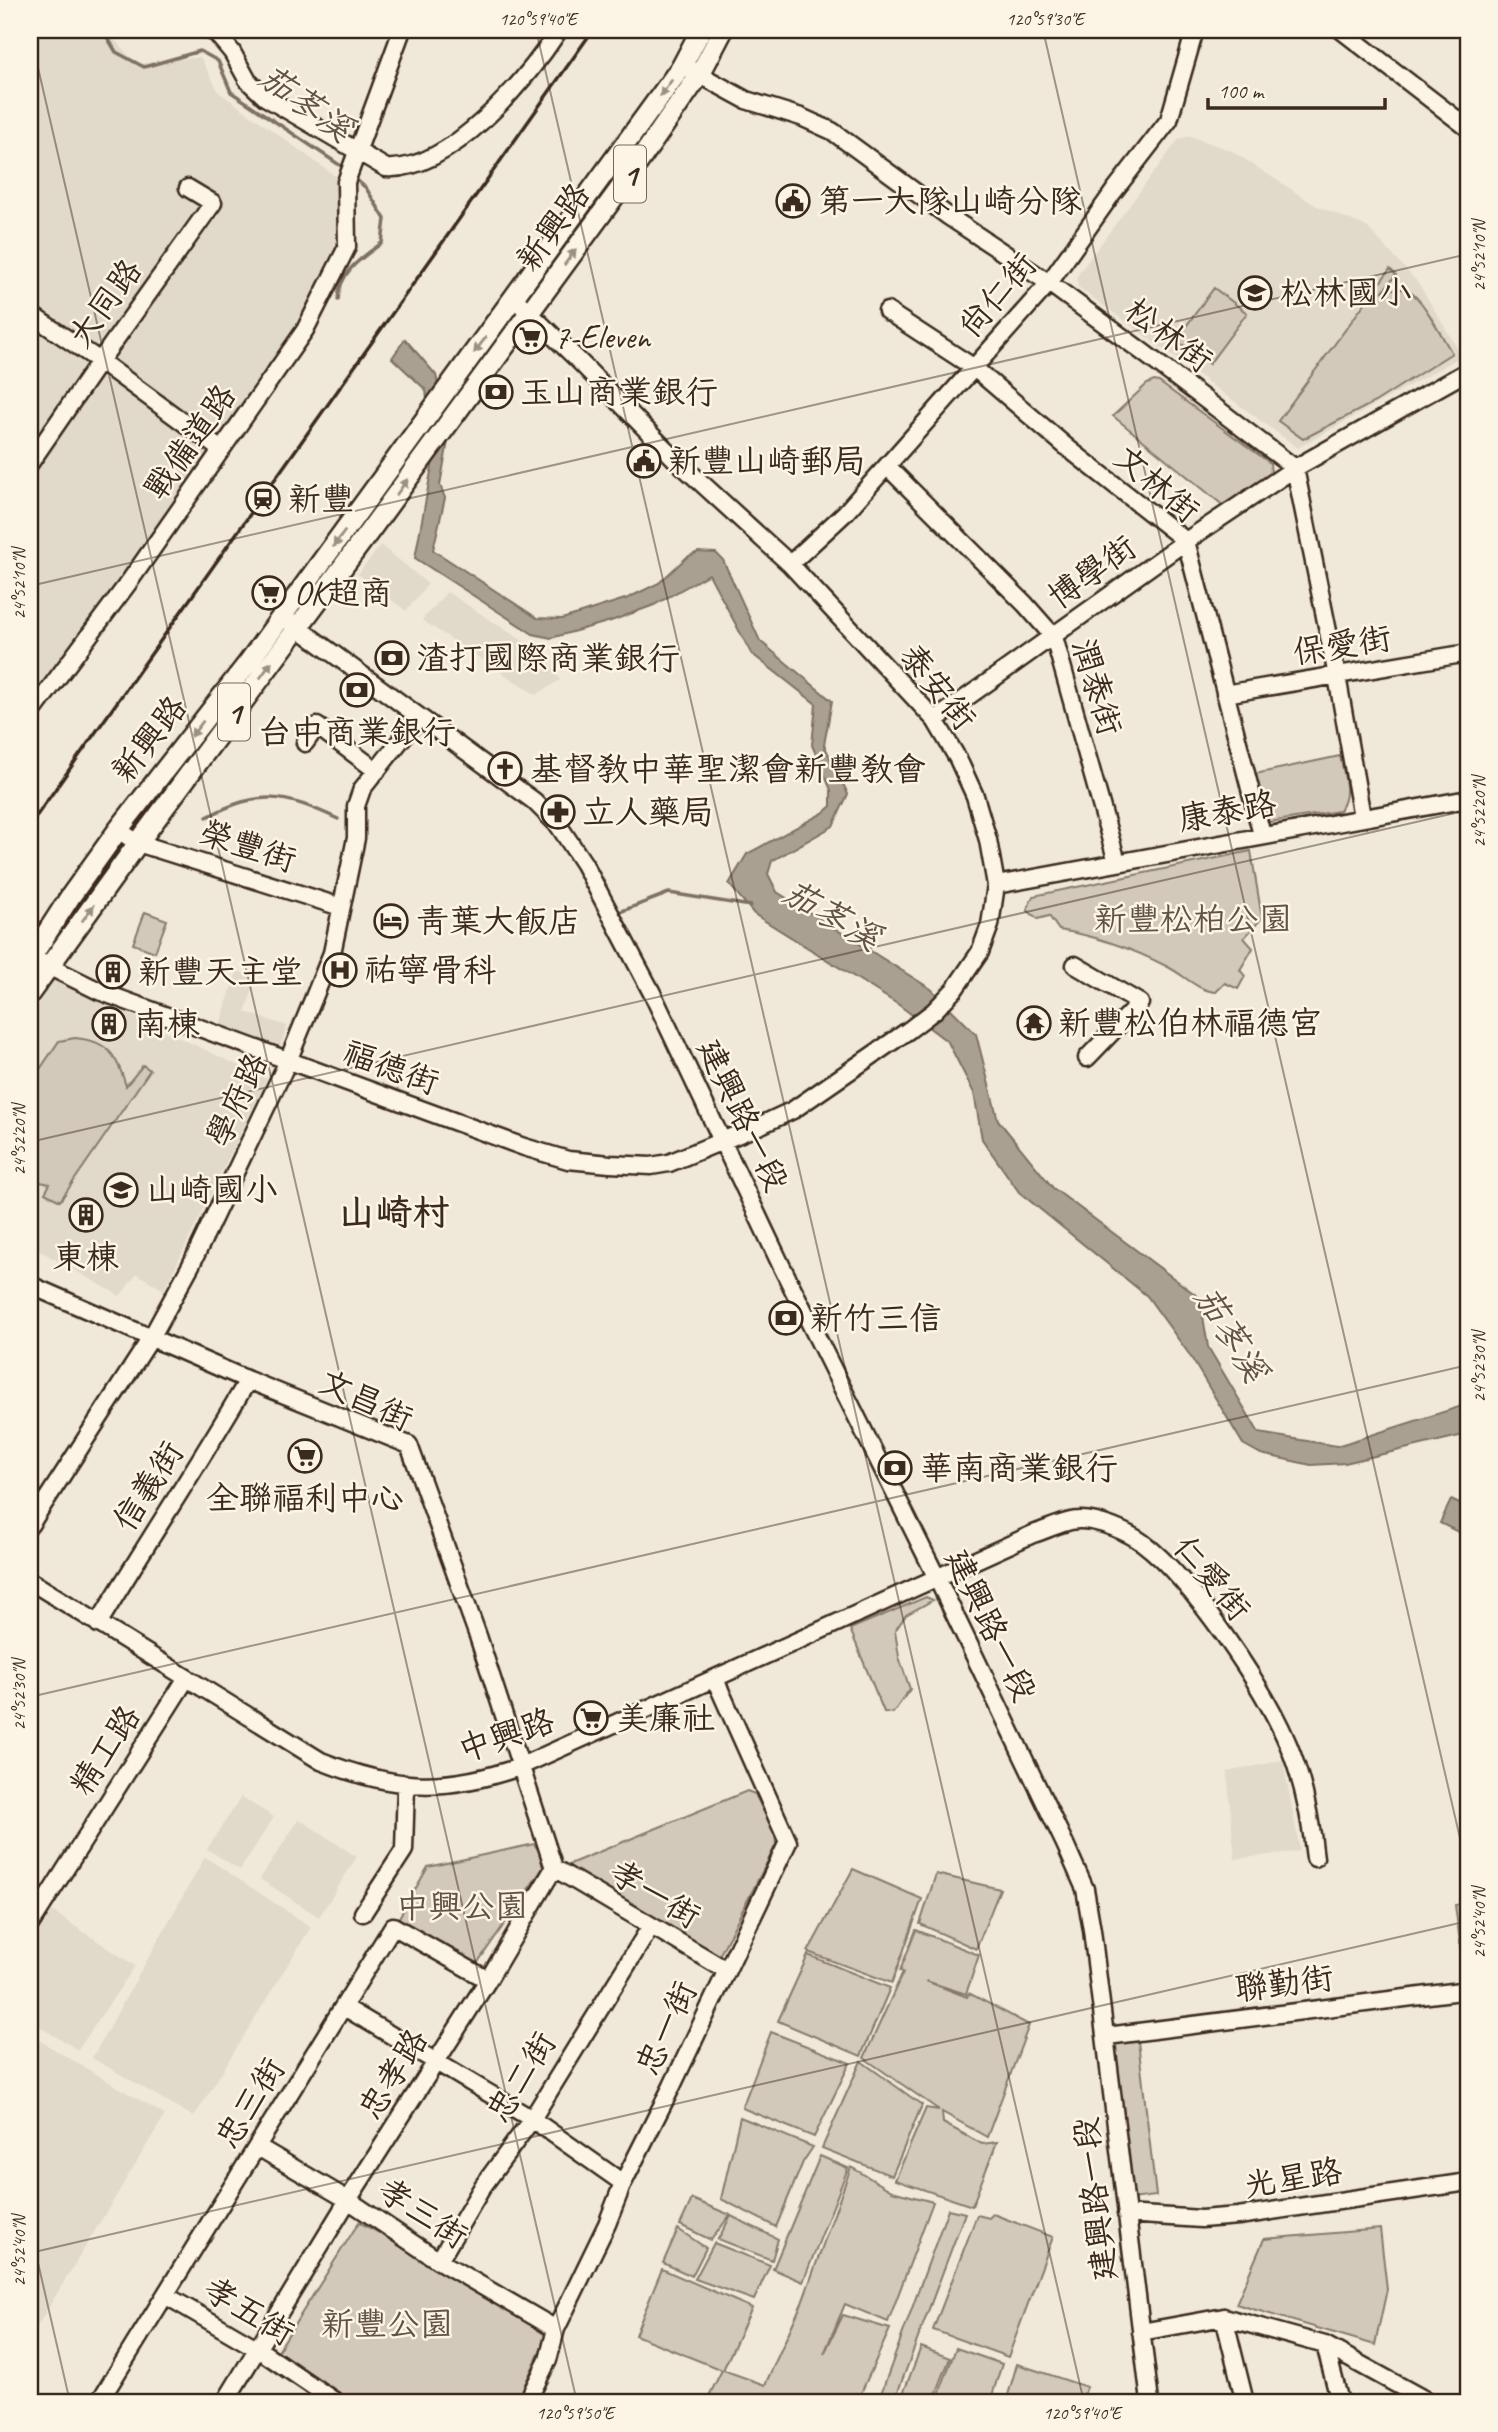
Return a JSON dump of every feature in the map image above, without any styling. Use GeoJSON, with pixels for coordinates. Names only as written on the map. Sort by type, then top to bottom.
{"type":"FeatureCollection","features":[{"type":"Feature","properties":{"kind":"main road","name":"新興路"},"geometry":{"type":"LineString","coordinates":[[30,993],[36,961],[70,897],[118,830],[423,459],[530,312],[691,70],[701,30]]}},
{"type":"Feature","properties":{"kind":"main road","name":"新興路"},"geometry":{"type":"LineString","coordinates":[[36,961],[138,843],[446,391],[514,298],[723,30]]}},
{"type":"Feature","properties":{"kind":"street"},"geometry":{"type":"LineString","coordinates":[[209,30],[216,33],[232,52],[248,81],[265,97],[356,152],[386,168],[400,169],[415,165],[457,142],[480,124],[538,60],[559,30]]}},
{"type":"Feature","properties":{"kind":"street","name":"戰備道路"},"geometry":{"type":"LineString","coordinates":[[30,715],[130,582],[304,330],[346,247],[346,182],[402,30]]}},
{"type":"Feature","properties":{"kind":"street","name":"尚仁街"},"geometry":{"type":"LineString","coordinates":[[790,564],[836,522],[1049,283],[1114,191],[1169,120],[1195,30]]}},
{"type":"Feature","properties":{"kind":"street"},"geometry":{"type":"LineString","coordinates":[[1341,30],[1468,128]]}},
{"type":"Feature","properties":{"kind":"street","name":"松林街"},"geometry":{"type":"LineString","coordinates":[[691,70],[746,100],[801,117],[832,131],[948,216],[1049,283],[1295,468]]}},
{"type":"Feature","properties":{"kind":"street","name":"大同路"},"geometry":{"type":"LineString","coordinates":[[30,463],[213,203],[188,188]]}},
{"type":"Feature","properties":{"kind":"street","name":"泰安街"},"geometry":{"type":"LineString","coordinates":[[514,298],[674,458],[790,564],[935,720],[958,759],[975,796],[988,840],[996,886],[990,925],[980,952],[954,990],[934,1011],[909,1030],[793,1110],[723,1140]]}},
{"type":"Feature","properties":{"kind":"street","name":"文林街"},"geometry":{"type":"LineString","coordinates":[[887,311],[973,367],[1069,449],[1186,541],[1262,835]]}},
{"type":"Feature","properties":{"kind":"street"},"geometry":{"type":"LineString","coordinates":[[30,314],[100,361],[221,450]]}},
{"type":"Feature","properties":{"kind":"street","name":"博學街"},"geometry":{"type":"LineString","coordinates":[[935,720],[1186,541],[1295,468],[1468,371]]}},
{"type":"Feature","properties":{"kind":"street","name":"潤泰街"},"geometry":{"type":"LineString","coordinates":[[887,466],[1025,604],[1054,637],[1117,862]]}},
{"type":"Feature","properties":{"kind":"street"},"geometry":{"type":"LineString","coordinates":[[1295,468],[1362,817]]}},
{"type":"Feature","properties":{"kind":"street","name":"建興路一段"},"geometry":{"type":"LineString","coordinates":[[290,622],[534,801],[559,826],[584,864],[652,993],[781,1265],[937,1578],[1085,1889],[1107,2036],[1150,2402]]}},
{"type":"Feature","properties":{"kind":"street","name":"保愛街"},"geometry":{"type":"LineString","coordinates":[[1225,694],[1468,653]]}},
{"type":"Feature","properties":{"kind":"street","name":"學府路"},"geometry":{"type":"LineString","coordinates":[[30,1525],[151,1338],[191,1265],[288,1061],[332,953],[356,838],[356,806],[362,789],[419,717]]}},
{"type":"Feature","properties":{"kind":"street"},"geometry":{"type":"LineString","coordinates":[[305,743],[317,726],[377,771]]}},
{"type":"Feature","properties":{"kind":"street","name":"康泰路"},"geometry":{"type":"LineString","coordinates":[[996,886],[1468,799]]}},
{"type":"Feature","properties":{"kind":"street","name":"榮豐街"},"geometry":{"type":"LineString","coordinates":[[118,830],[138,843],[341,907]]}},
{"type":"Feature","properties":{"kind":"street","name":"福德街"},"geometry":{"type":"LineString","coordinates":[[36,961],[99,991],[511,1142],[568,1160],[651,1166],[670,1163],[723,1140]]}},
{"type":"Feature","properties":{"kind":"street"},"geometry":{"type":"LineString","coordinates":[[1074,965],[1140,1003],[1087,1058]]}},
{"type":"Feature","properties":{"kind":"street","name":"文昌街"},"geometry":{"type":"LineString","coordinates":[[30,1285],[248,1380],[409,1445],[474,1623],[519,1767]]}},
{"type":"Feature","properties":{"kind":"street","name":"信義街"},"geometry":{"type":"LineString","coordinates":[[98,1624],[248,1380]]}},
{"type":"Feature","properties":{"kind":"street","name":"仁愛街"},"geometry":{"type":"LineString","coordinates":[[937,1578],[1033,1534],[1079,1520],[1122,1530],[1142,1542],[1194,1597],[1261,1694],[1287,1742],[1298,1772],[1315,1858]]}},
{"type":"Feature","properties":{"kind":"street","name":"中興路"},"geometry":{"type":"LineString","coordinates":[[30,1581],[321,1761],[364,1777],[406,1785],[458,1784],[495,1776],[519,1767],[937,1578]]}},
{"type":"Feature","properties":{"kind":"street","name":"精工路"},"geometry":{"type":"LineString","coordinates":[[30,1925],[186,1679]]}},
{"type":"Feature","properties":{"kind":"street","name":"忠一街"},"geometry":{"type":"LineString","coordinates":[[527,2402],[548,2360],[556,2329],[607,2224],[623,2183],[673,2086],[788,1842],[715,1679]]}},
{"type":"Feature","properties":{"kind":"street"},"geometry":{"type":"LineString","coordinates":[[519,1767],[554,1868]]}},
{"type":"Feature","properties":{"kind":"street"},"geometry":{"type":"LineString","coordinates":[[363,1913],[404,1850],[406,1785]]}},
{"type":"Feature","properties":{"kind":"street","name":"孝一街"},"geometry":{"type":"LineString","coordinates":[[554,1868],[726,1970]]}},
{"type":"Feature","properties":{"kind":"street","name":"忠孝路"},"geometry":{"type":"LineString","coordinates":[[225,2402],[348,2200],[488,1980],[554,1868]]}},
{"type":"Feature","properties":{"kind":"street","name":"忠三街"},"geometry":{"type":"LineString","coordinates":[[99,2402],[393,1926],[488,1980]]}},
{"type":"Feature","properties":{"kind":"street","name":"忠二街"},"geometry":{"type":"LineString","coordinates":[[439,2261],[483,2186],[532,2119],[651,1926]]}},
{"type":"Feature","properties":{"kind":"street","name":"聯勤街"},"geometry":{"type":"LineString","coordinates":[[1107,2036],[1468,1990]]}},
{"type":"Feature","properties":{"kind":"street"},"geometry":{"type":"LineString","coordinates":[[344,2007],[532,2119],[623,2183]]}},
{"type":"Feature","properties":{"kind":"street","name":"孝三街"},"geometry":{"type":"LineString","coordinates":[[258,2147],[348,2200],[439,2261],[556,2329]]}},
{"type":"Feature","properties":{"kind":"street","name":"光星路"},"geometry":{"type":"LineString","coordinates":[[1126,2214],[1201,2219],[1238,2216],[1468,2182]]}},
{"type":"Feature","properties":{"kind":"street","name":"孝五街"},"geometry":{"type":"LineString","coordinates":[[165,2295],[258,2349],[337,2402]]}},
{"type":"Feature","properties":{"kind":"street"},"geometry":{"type":"LineString","coordinates":[[1141,2332],[1224,2316],[1325,2345],[1429,2402]]}},
{"type":"Feature","properties":{"kind":"street"},"geometry":{"type":"LineString","coordinates":[[1224,2316],[1245,2402]]}},
{"type":"Feature","properties":{"kind":"street"},"geometry":{"type":"LineString","coordinates":[[1325,2345],[1340,2402]]}},
{"type":"Feature","properties":{"kind":"shaded area"},"geometry":{"type":"Polygon","coordinates":[[[30,30],[106,30],[136,64],[200,57],[219,92],[338,178],[344,246],[316,301],[30,716],[30,30]]]}},
{"type":"Feature","properties":{"kind":"shaded area","name":"松林國小"},"geometry":{"type":"Polygon","coordinates":[[[1190,136],[1232,151],[1315,205],[1367,227],[1419,284],[1462,356],[1298,448],[1078,287],[1076,277],[1179,139],[1190,136]]]}},
{"type":"Feature","properties":{"kind":"shaded area","name":"茄苳溪"},"geometry":{"type":"Polygon","coordinates":[[[405,339],[436,375],[449,436],[440,485],[445,498],[433,550],[537,618],[562,619],[628,598],[659,583],[687,557],[698,552],[716,553],[723,560],[760,641],[832,701],[824,745],[848,794],[833,826],[772,861],[768,874],[777,892],[931,989],[976,1034],[998,1120],[1053,1188],[1200,1298],[1208,1347],[1259,1433],[1337,1446],[1468,1404],[1468,1434],[1345,1463],[1311,1465],[1261,1454],[1243,1444],[1189,1354],[1147,1296],[1019,1192],[982,1139],[974,1093],[948,1042],[899,1005],[754,914],[729,884],[747,854],[823,813],[831,806],[831,790],[812,745],[816,704],[751,653],[709,574],[654,605],[611,621],[551,638],[533,634],[415,558],[433,461],[426,390],[392,358],[405,339]]]}},
{"type":"Feature","properties":{"kind":"shaded area"},"geometry":{"type":"Polygon","coordinates":[[[381,545],[428,584],[406,611],[358,574],[381,545]]]}},
{"type":"Feature","properties":{"kind":"shaded area"},"geometry":{"type":"Polygon","coordinates":[[[447,592],[546,656],[560,680],[536,695],[422,620],[447,592]]]}},
{"type":"Feature","properties":{"kind":"shaded area"},"geometry":{"type":"Polygon","coordinates":[[[237,971],[257,977],[245,1012],[287,1026],[280,1047],[219,1027],[237,971]]]}},
{"type":"Feature","properties":{"kind":"shaded area","name":"山崎國小"},"geometry":{"type":"Polygon","coordinates":[[[54,979],[267,1079],[164,1290],[137,1274],[120,1296],[30,1245],[30,1017],[54,979]]]}},
{"type":"Feature","properties":{"kind":"shaded area"},"geometry":{"type":"Polygon","coordinates":[[[1451,1500],[1468,1508],[1468,1537],[1440,1523],[1451,1500]]]}},
{"type":"Feature","properties":{"kind":"shaded area"},"geometry":{"type":"Polygon","coordinates":[[[1283,1760],[1300,1851],[1235,1859],[1227,1772],[1283,1760]]]}},
{"type":"Feature","properties":{"kind":"shaded area"},"geometry":{"type":"Polygon","coordinates":[[[241,1797],[274,1817],[240,1870],[207,1849],[241,1797]]]}},
{"type":"Feature","properties":{"kind":"shaded area"},"geometry":{"type":"Polygon","coordinates":[[[299,1819],[357,1857],[319,1917],[260,1879],[299,1819]]]}},
{"type":"Feature","properties":{"kind":"shaded area"},"geometry":{"type":"Polygon","coordinates":[[[205,1857],[311,1927],[194,2117],[92,2058],[205,1857]]]}},
{"type":"Feature","properties":{"kind":"shaded area"},"geometry":{"type":"Polygon","coordinates":[[[52,1911],[135,1966],[78,2050],[30,2021],[30,1945],[52,1911]]]}},
{"type":"Feature","properties":{"kind":"shaded area"},"geometry":{"type":"Polygon","coordinates":[[[30,2035],[165,2115],[30,2338],[30,2035]]]}},
{"type":"Feature","properties":{"kind":"green space"},"geometry":{"type":"Polygon","coordinates":[[[1390,269],[1396,275],[1383,291],[1404,289],[1415,296],[1452,353],[1375,402],[1303,439],[1278,421],[1390,269]]]}},
{"type":"Feature","properties":{"kind":"green space"},"geometry":{"type":"Polygon","coordinates":[[[1214,288],[1247,313],[1209,364],[1176,340],[1214,288]]]}},
{"type":"Feature","properties":{"kind":"green space"},"geometry":{"type":"Polygon","coordinates":[[[1154,381],[1270,463],[1271,474],[1225,507],[1113,416],[1147,384],[1154,381]]]}},
{"type":"Feature","properties":{"kind":"green space"},"geometry":{"type":"Polygon","coordinates":[[[1340,756],[1346,792],[1339,811],[1270,822],[1263,820],[1250,775],[1340,756]]]}},
{"type":"Feature","properties":{"kind":"green space","name":"新豐松柏公園"},"geometry":{"type":"Polygon","coordinates":[[[1251,851],[1262,918],[1244,938],[1253,948],[1240,970],[1245,976],[1238,989],[1225,983],[1216,992],[1203,989],[1142,954],[1115,944],[1059,930],[1049,916],[1038,919],[1027,910],[1033,896],[1251,851]]]}},
{"type":"Feature","properties":{"kind":"green space"},"geometry":{"type":"Polygon","coordinates":[[[145,912],[167,920],[155,952],[133,944],[145,912]]]}},
{"type":"Feature","properties":{"kind":"green space"},"geometry":{"type":"Polygon","coordinates":[[[75,1038],[96,1043],[110,1052],[119,1066],[126,1086],[143,1065],[150,1070],[60,1201],[45,1193],[50,1184],[30,1180],[30,1084],[59,1041],[75,1038]]]}},
{"type":"Feature","properties":{"kind":"green space"},"geometry":{"type":"Polygon","coordinates":[[[926,1597],[933,1600],[906,1615],[895,1631],[899,1657],[910,1689],[893,1713],[884,1712],[850,1629],[926,1597]]]}},
{"type":"Feature","properties":{"kind":"green space"},"geometry":{"type":"Polygon","coordinates":[[[747,1791],[755,1794],[775,1834],[776,1845],[718,1958],[567,1869],[572,1863],[747,1791]]]}},
{"type":"Feature","properties":{"kind":"green space","name":"中興公園"},"geometry":{"type":"Polygon","coordinates":[[[534,1844],[539,1851],[543,1868],[476,1965],[397,1921],[428,1867],[534,1844]]]}},
{"type":"Feature","properties":{"kind":"green space"},"geometry":{"type":"Polygon","coordinates":[[[853,1869],[922,1899],[892,1983],[808,1952],[853,1869]]]}},
{"type":"Feature","properties":{"kind":"green space"},"geometry":{"type":"Polygon","coordinates":[[[936,1874],[1000,1889],[976,1949],[920,1924],[936,1874]]]}},
{"type":"Feature","properties":{"kind":"green space"},"geometry":{"type":"Polygon","coordinates":[[[1468,1903],[1468,1978],[1465,1979],[1455,1905],[1468,1903]]]}},
{"type":"Feature","properties":{"kind":"green space"},"geometry":{"type":"Polygon","coordinates":[[[916,1930],[979,1955],[966,1994],[926,1981],[967,1997],[969,1993],[1029,2025],[987,2137],[942,2112],[943,2123],[982,2144],[997,2142],[972,2206],[895,2180],[926,2108],[939,2110],[864,2058],[903,1972],[900,1971],[916,1930]]]}},
{"type":"Feature","properties":{"kind":"green space"},"geometry":{"type":"Polygon","coordinates":[[[808,1955],[890,1988],[861,2056],[778,2021],[808,1955]]]}},
{"type":"Feature","properties":{"kind":"green space"},"geometry":{"type":"Polygon","coordinates":[[[771,2032],[850,2063],[814,2137],[742,2108],[771,2032]]]}},
{"type":"Feature","properties":{"kind":"green space"},"geometry":{"type":"Polygon","coordinates":[[[1138,2041],[1156,2196],[1132,2199],[1114,2044],[1138,2041]]]}},
{"type":"Feature","properties":{"kind":"green space"},"geometry":{"type":"Polygon","coordinates":[[[861,2061],[922,2105],[892,2176],[822,2148],[861,2061]]]}},
{"type":"Feature","properties":{"kind":"green space"},"geometry":{"type":"Polygon","coordinates":[[[740,2117],[813,2147],[803,2162],[776,2227],[721,2199],[740,2117]]]}},
{"type":"Feature","properties":{"kind":"green space"},"geometry":{"type":"Polygon","coordinates":[[[820,2156],[848,2168],[803,2282],[773,2269],[820,2156]]]}},
{"type":"Feature","properties":{"kind":"green space"},"geometry":{"type":"Polygon","coordinates":[[[851,2167],[892,2191],[933,2202],[888,2322],[845,2304],[824,2354],[843,2315],[890,2329],[857,2402],[804,2402],[805,2399],[797,2397],[795,2402],[759,2402],[760,2398],[758,2402],[706,2402],[722,2370],[635,2335],[662,2269],[752,2308],[723,2370],[765,2385],[802,2303],[851,2167]]]}},
{"type":"Feature","properties":{"kind":"green space"},"geometry":{"type":"Polygon","coordinates":[[[692,2199],[730,2215],[711,2240],[680,2225],[692,2199]]]}},
{"type":"Feature","properties":{"kind":"green space"},"geometry":{"type":"Polygon","coordinates":[[[948,2209],[965,2213],[894,2402],[878,2402],[948,2209]]]}},
{"type":"Feature","properties":{"kind":"green space"},"geometry":{"type":"Polygon","coordinates":[[[993,2214],[1053,2237],[1008,2357],[933,2330],[977,2215],[989,2218],[993,2214]]]}},
{"type":"Feature","properties":{"kind":"green space"},"geometry":{"type":"Polygon","coordinates":[[[731,2216],[778,2239],[772,2260],[718,2239],[731,2216]]]}},
{"type":"Feature","properties":{"kind":"green space","name":"新豐公園"},"geometry":{"type":"Polygon","coordinates":[[[359,2222],[441,2266],[547,2336],[517,2402],[351,2402],[276,2354],[359,2222]]]}},
{"type":"Feature","properties":{"kind":"green space"},"geometry":{"type":"Polygon","coordinates":[[[678,2229],[706,2248],[692,2276],[663,2263],[678,2229]]]}},
{"type":"Feature","properties":{"kind":"green space"},"geometry":{"type":"Polygon","coordinates":[[[1380,2229],[1387,2289],[1375,2345],[1236,2304],[1264,2239],[1380,2229]]]}},
{"type":"Feature","properties":{"kind":"green space"},"geometry":{"type":"Polygon","coordinates":[[[714,2243],[770,2265],[754,2300],[695,2279],[714,2243]]]}},
{"type":"Feature","properties":{"kind":"green space"},"geometry":{"type":"Polygon","coordinates":[[[921,2347],[950,2358],[933,2402],[900,2402],[921,2347]]]}},
{"type":"Feature","properties":{"kind":"green space"},"geometry":{"type":"Polygon","coordinates":[[[956,2348],[1002,2364],[990,2402],[936,2402],[956,2348]]]}},
{"type":"Feature","properties":{"kind":"green space"},"geometry":{"type":"Polygon","coordinates":[[[1017,2364],[1087,2387],[1081,2402],[1006,2402],[1017,2364]]]}},
{"type":"Feature","properties":{"kind":"waterway","name":"茄苳溪"},"geometry":{"type":"LineString","coordinates":[[103,30],[116,52],[144,67],[200,51],[218,61],[231,92],[344,168]]}},
{"type":"Feature","properties":{"kind":"waterway","name":"茄苳溪"},"geometry":{"type":"LineString","coordinates":[[338,300],[342,281],[352,267],[382,243],[385,219],[366,188],[352,176]]}},
{"type":"Feature","properties":{"kind":"waterway"},"geometry":{"type":"LineString","coordinates":[[207,817],[242,802],[272,798],[302,804],[338,819]]}},
{"type":"Feature","properties":{"kind":"waterway"},"geometry":{"type":"LineString","coordinates":[[617,913],[669,893],[751,906]]}},
{"type":"Feature","properties":{"kind":"railway"},"geometry":{"type":"LineString","coordinates":[[30,825],[593,30]]}},
{"type":"Feature","properties":{"kind":"place","name":"第一大隊山崎分隊"},"geometry":{"type":"Point","coordinates":[793,201]}},
{"type":"Feature","properties":{"kind":"place","name":"松林國小"},"geometry":{"type":"Point","coordinates":[1255,293]}},
{"type":"Feature","properties":{"kind":"place","name":"7-Eleven"},"geometry":{"type":"Point","coordinates":[530,337]}},
{"type":"Feature","properties":{"kind":"place","name":"玉山商業銀行"},"geometry":{"type":"Point","coordinates":[496,392]}},
{"type":"Feature","properties":{"kind":"place","name":"新豐山崎郵局"},"geometry":{"type":"Point","coordinates":[644,461]}},
{"type":"Feature","properties":{"kind":"place","name":"新豐"},"geometry":{"type":"Point","coordinates":[263,499]}},
{"type":"Feature","properties":{"kind":"place","name":"OK超商"},"geometry":{"type":"Point","coordinates":[269,593]}},
{"type":"Feature","properties":{"kind":"place","name":"渣打國際商業銀行"},"geometry":{"type":"Point","coordinates":[392,658]}},
{"type":"Feature","properties":{"kind":"place","name":"台中商業銀行"},"geometry":{"type":"Point","coordinates":[357,690]}},
{"type":"Feature","properties":{"kind":"place","name":"基督教中華聖潔會新豐教會"},"geometry":{"type":"Point","coordinates":[505,769]}},
{"type":"Feature","properties":{"kind":"place","name":"立人藥局"},"geometry":{"type":"Point","coordinates":[558,812]}},
{"type":"Feature","properties":{"kind":"place","name":"青葉大飯店"},"geometry":{"type":"Point","coordinates":[391,921]}},
{"type":"Feature","properties":{"kind":"place","name":"祐寧骨科"},"geometry":{"type":"Point","coordinates":[340,970]}},
{"type":"Feature","properties":{"kind":"place","name":"新豐天主堂"},"geometry":{"type":"Point","coordinates":[113,972]}},
{"type":"Feature","properties":{"kind":"place","name":"新豐松伯林福德宫"},"geometry":{"type":"Point","coordinates":[1034,1023]}},
{"type":"Feature","properties":{"kind":"place","name":"南棟"},"geometry":{"type":"Point","coordinates":[109,1024]}},
{"type":"Feature","properties":{"kind":"place","name":"山崎國小"},"geometry":{"type":"Point","coordinates":[121,1190]}},
{"type":"Feature","properties":{"kind":"place","name":"東棟"},"geometry":{"type":"Point","coordinates":[86,1215]}},
{"type":"Feature","properties":{"kind":"place","name":"新竹三信"},"geometry":{"type":"Point","coordinates":[786,1318]}},
{"type":"Feature","properties":{"kind":"place","name":"全聯福利中心"},"geometry":{"type":"Point","coordinates":[305,1456]}},
{"type":"Feature","properties":{"kind":"place","name":"華南商業銀行"},"geometry":{"type":"Point","coordinates":[895,1468]}},
{"type":"Feature","properties":{"kind":"place","name":"美廉社"},"geometry":{"type":"Point","coordinates":[591,1718]}},
{"type":"Feature","properties":{"kind":"district","name":"山崎村"},"geometry":{"type":"Point","coordinates":[394,1212]}}]}
